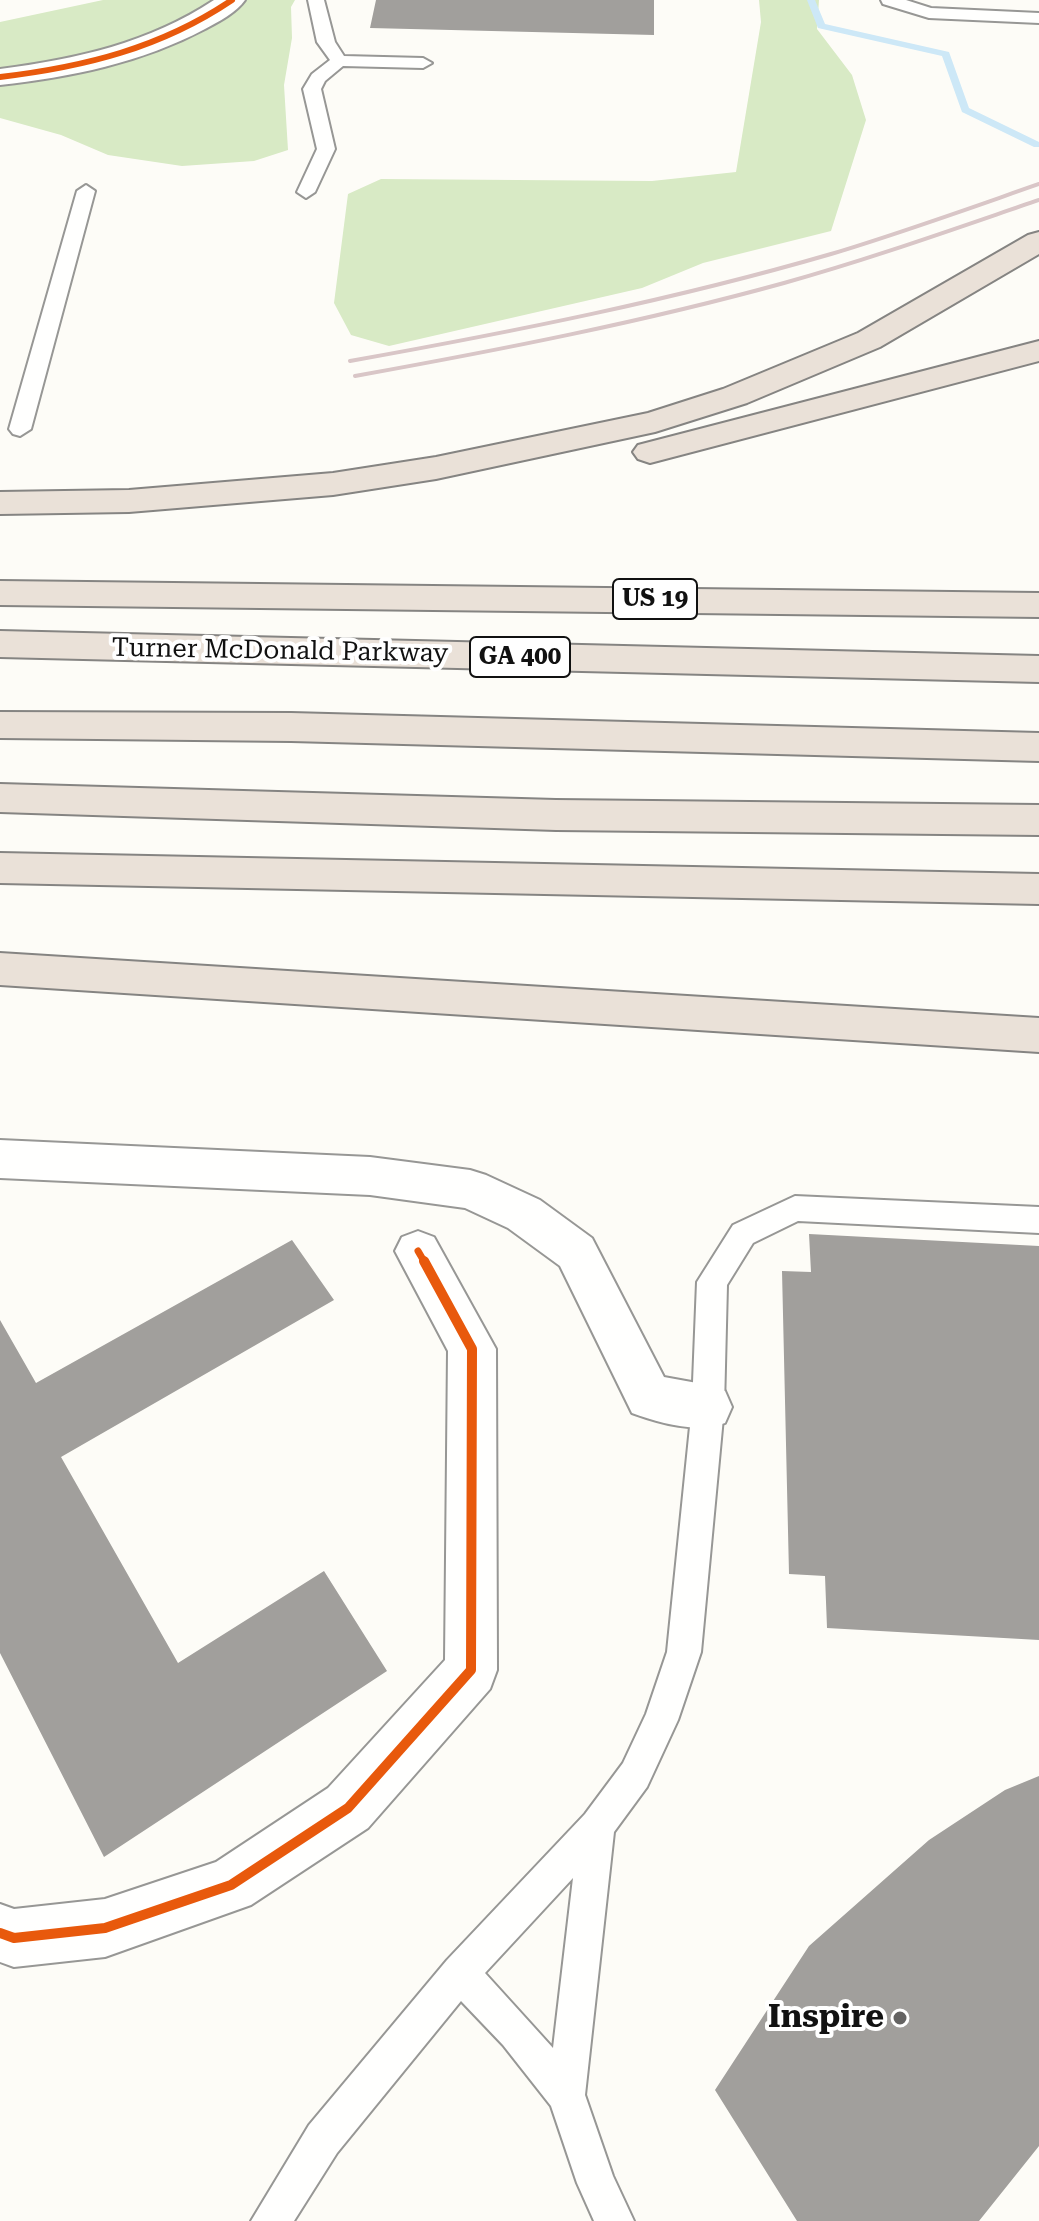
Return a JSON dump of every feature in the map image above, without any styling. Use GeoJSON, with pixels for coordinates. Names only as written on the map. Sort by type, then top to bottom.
{"type":"FeatureCollection","features":[{"type":"Feature","properties":{"kind":"highway"},"geometry":{"type":"LineString","coordinates":[[0,503],[129,501],[333,484],[436,468],[655,422],[735,396],[869,340],[1039,241]]}},
{"type":"Feature","properties":{"kind":"highway"},"geometry":{"type":"LineString","coordinates":[[0,518],[87,523],[193,520],[321,512],[450,496],[611,462],[1039,351]]}},
{"type":"Feature","properties":{"kind":"highway","name":"US 19"},"geometry":{"type":"LineString","coordinates":[[0,593],[1039,605]]}},
{"type":"Feature","properties":{"kind":"highway","name":"Turner McDonald Parkway"},"geometry":{"type":"LineString","coordinates":[[0,644],[1039,669]]}},
{"type":"Feature","properties":{"kind":"highway"},"geometry":{"type":"LineString","coordinates":[[0,725],[291,727],[1039,747]]}},
{"type":"Feature","properties":{"kind":"highway"},"geometry":{"type":"LineString","coordinates":[[0,798],[556,815],[1039,820]]}},
{"type":"Feature","properties":{"kind":"highway"},"geometry":{"type":"LineString","coordinates":[[0,868],[1039,889]]}},
{"type":"Feature","properties":{"kind":"highway"},"geometry":{"type":"LineString","coordinates":[[0,969],[1039,1035]]}},
{"type":"Feature","properties":{"kind":"street"},"geometry":{"type":"LineString","coordinates":[[0,57],[49,52],[96,41],[138,26],[187,0]]}},
{"type":"Feature","properties":{"kind":"street"},"geometry":{"type":"LineString","coordinates":[[0,77],[56,71],[112,59],[203,21],[232,0]]}},
{"type":"Feature","properties":{"kind":"street"},"geometry":{"type":"LineString","coordinates":[[0,1159],[370,1176],[470,1189],[524,1214],[576,1252],[649,1397],[708,1407]]}},
{"type":"Feature","properties":{"kind":"street"},"geometry":{"type":"LineString","coordinates":[[0,1933],[14,1938],[105,1928],[231,1885],[348,1808],[471,1670],[472,1349],[418,1251]]}},
{"type":"Feature","properties":{"kind":"lane"},"geometry":{"type":"LineString","coordinates":[[316,0],[326,42],[339,61]]}},
{"type":"Feature","properties":{"kind":"lane"},"geometry":{"type":"LineString","coordinates":[[889,0],[929,13],[1039,18]]}},
{"type":"Feature","properties":{"kind":"lane"},"geometry":{"type":"LineString","coordinates":[[306,192],[326,149],[312,89],[318,78],[339,61],[423,63]]}},
{"type":"Feature","properties":{"kind":"lane"},"geometry":{"type":"LineString","coordinates":[[20,429],[86,191]]}},
{"type":"Feature","properties":{"kind":"lane"},"geometry":{"type":"LineString","coordinates":[[271,2221],[323,2139],[460,1973],[597,1826],[635,1775],[661,1720],[684,1652],[708,1407],[712,1282],[743,1234],[795,1208],[1039,1220]]}},
{"type":"Feature","properties":{"kind":"lane"},"geometry":{"type":"LineString","coordinates":[[566,2095],[597,1826]]}},
{"type":"Feature","properties":{"kind":"lane"},"geometry":{"type":"LineString","coordinates":[[460,1973],[516,2032],[566,2095],[596,2183],[614,2221]]}},
{"type":"Feature","properties":{"kind":"green space"},"geometry":{"type":"Polygon","coordinates":[[[103,0],[295,0],[291,7],[292,38],[284,85],[288,150],[254,161],[182,166],[108,155],[61,135],[0,118],[0,22],[103,0]]]}},
{"type":"Feature","properties":{"kind":"green space"},"geometry":{"type":"Polygon","coordinates":[[[759,0],[819,0],[817,29],[852,75],[866,120],[831,231],[703,263],[642,288],[389,346],[351,335],[334,303],[348,194],[381,179],[652,181],[736,172],[761,22],[759,0]]]}},
{"type":"Feature","properties":{"kind":"building"},"geometry":{"type":"Polygon","coordinates":[[[376,0],[654,0],[654,35],[370,28],[376,0]]]}},
{"type":"Feature","properties":{"kind":"building"},"geometry":{"type":"Polygon","coordinates":[[[809,1234],[1039,1246],[1039,1640],[827,1628],[825,1576],[789,1574],[782,1271],[811,1272],[809,1234]]]}},
{"type":"Feature","properties":{"kind":"building"},"geometry":{"type":"Polygon","coordinates":[[[292,1240],[334,1300],[61,1457],[178,1663],[324,1571],[387,1671],[104,1857],[0,1653],[0,1320],[36,1383],[292,1240]]]}},
{"type":"Feature","properties":{"kind":"building","name":"Inspire"},"geometry":{"type":"Polygon","coordinates":[[[1039,1776],[1039,2146],[979,2221],[797,2221],[715,2090],[809,1946],[929,1840],[1005,1790],[1039,1776]]]}},
{"type":"Feature","properties":{"kind":"waterway"},"geometry":{"type":"LineString","coordinates":[[811,0],[821,26],[946,54],[965,110],[1037,145]]}},
{"type":"Feature","properties":{"kind":"railway"},"geometry":{"type":"LineString","coordinates":[[350,361],[532,327],[772,271],[857,246],[1039,184]]}},
{"type":"Feature","properties":{"kind":"railway"},"geometry":{"type":"LineString","coordinates":[[355,376],[571,334],[731,297],[848,264],[1039,200]]}},
{"type":"Feature","properties":{"kind":"cycle path"},"geometry":{"type":"LineString","coordinates":[[0,77],[62,68],[122,54],[178,32],[232,0]]}},
{"type":"Feature","properties":{"kind":"cycle path"},"geometry":{"type":"LineString","coordinates":[[0,1933],[14,1938],[105,1928],[231,1885],[348,1808],[471,1670],[472,1349],[418,1251]]}},
{"type":"Feature","properties":{"kind":"place","name":"Inspire"},"geometry":{"type":"Point","coordinates":[900,2018]}}]}
